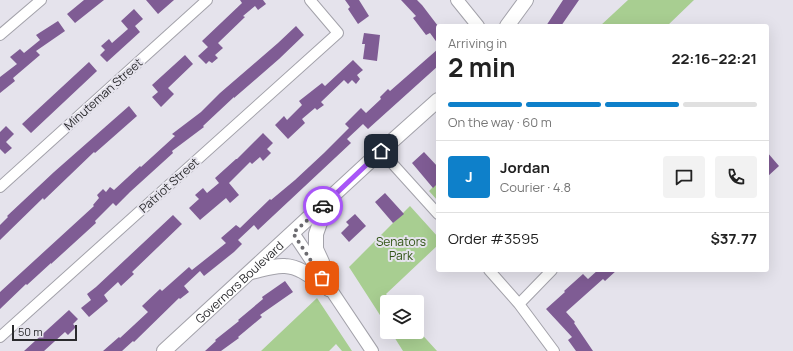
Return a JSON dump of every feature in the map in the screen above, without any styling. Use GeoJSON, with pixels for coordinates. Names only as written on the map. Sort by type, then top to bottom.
{"type":"FeatureCollection","features":[{"type":"Feature","properties":{"kind":"main road"},"geometry":{"type":"LineString","coordinates":[[508,24],[526,0]]}},
{"type":"Feature","properties":{"kind":"main road","name":"Governors Boulevard"},"geometry":{"type":"LineString","coordinates":[[164,351],[436,102]]}},
{"type":"Feature","properties":{"kind":"main road"},"geometry":{"type":"LineString","coordinates":[[328,201],[316,234],[316,249],[322,262],[329,289]]}},
{"type":"Feature","properties":{"kind":"main road"},"geometry":{"type":"LineString","coordinates":[[250,272],[284,265],[294,267],[305,272],[329,289]]}},
{"type":"Feature","properties":{"kind":"street"},"geometry":{"type":"LineString","coordinates":[[0,35],[41,0]]}},
{"type":"Feature","properties":{"kind":"street","name":"Minuteman Street"},"geometry":{"type":"LineString","coordinates":[[0,187],[207,0]]}},
{"type":"Feature","properties":{"kind":"street","name":"Patriot Street"},"geometry":{"type":"LineString","coordinates":[[0,337],[338,33],[310,0]]}},
{"type":"Feature","properties":{"kind":"street"},"geometry":{"type":"LineString","coordinates":[[457,0],[476,24]]}},
{"type":"Feature","properties":{"kind":"street"},"geometry":{"type":"LineString","coordinates":[[381,151],[436,212]]}},
{"type":"Feature","properties":{"kind":"street"},"geometry":{"type":"LineString","coordinates":[[293,233],[329,289],[372,351]]}},
{"type":"Feature","properties":{"kind":"street"},"geometry":{"type":"LineString","coordinates":[[491,272],[519,304],[554,351]]}},
{"type":"Feature","properties":{"kind":"street"},"geometry":{"type":"LineString","coordinates":[[519,304],[550,272]]}},
{"type":"Feature","properties":{"kind":"green space"},"geometry":{"type":"Polygon","coordinates":[[[628,0],[694,0],[669,24],[602,24],[628,0]]]}},
{"type":"Feature","properties":{"kind":"green space","name":"Senators Park"},"geometry":{"type":"Polygon","coordinates":[[[436,184],[436,199],[429,191],[436,184]]]}},
{"type":"Feature","properties":{"kind":"green space","name":"Senators Park"},"geometry":{"type":"Polygon","coordinates":[[[410,206],[436,235],[436,247],[386,294],[387,295],[380,295],[380,315],[349,267],[410,206]]]}},
{"type":"Feature","properties":{"kind":"green space"},"geometry":{"type":"Polygon","coordinates":[[[317,298],[352,351],[342,351],[336,344],[329,351],[261,351],[317,298]]]}},
{"type":"Feature","properties":{"kind":"green space"},"geometry":{"type":"Polygon","coordinates":[[[424,337],[437,351],[403,351],[395,339],[424,339],[424,337]]]}},
{"type":"Feature","properties":{"kind":"building"},"geometry":{"type":"Polygon","coordinates":[[[84,0],[104,0],[75,23],[67,14],[84,0]]]}},
{"type":"Feature","properties":{"kind":"building"},"geometry":{"type":"Polygon","coordinates":[[[146,0],[174,0],[158,14],[146,0]]]}},
{"type":"Feature","properties":{"kind":"building"},"geometry":{"type":"Polygon","coordinates":[[[240,0],[263,0],[266,4],[258,10],[255,6],[243,16],[245,17],[218,43],[223,48],[215,55],[218,58],[212,63],[209,61],[206,64],[198,56],[208,47],[202,41],[242,3],[240,0]]]}},
{"type":"Feature","properties":{"kind":"building"},"geometry":{"type":"Polygon","coordinates":[[[345,0],[359,0],[369,16],[358,24],[348,9],[350,7],[345,0]]]}},
{"type":"Feature","properties":{"kind":"building"},"geometry":{"type":"Polygon","coordinates":[[[401,0],[417,0],[422,5],[436,24],[436,41],[430,33],[426,35],[413,18],[416,16],[401,0]]]}},
{"type":"Feature","properties":{"kind":"building"},"geometry":{"type":"Polygon","coordinates":[[[563,0],[579,0],[562,24],[547,24],[563,0]]]}},
{"type":"Feature","properties":{"kind":"building"},"geometry":{"type":"Polygon","coordinates":[[[134,9],[143,19],[135,26],[140,32],[107,62],[100,55],[105,50],[101,46],[109,39],[112,43],[128,29],[121,21],[134,9]]]}},
{"type":"Feature","properties":{"kind":"building"},"geometry":{"type":"Polygon","coordinates":[[[58,21],[65,31],[36,51],[40,55],[13,78],[15,81],[0,93],[0,77],[17,64],[10,57],[20,49],[24,53],[40,40],[36,35],[58,21]]]}},
{"type":"Feature","properties":{"kind":"building"},"geometry":{"type":"Polygon","coordinates":[[[296,26],[304,35],[279,59],[234,97],[203,126],[204,127],[172,151],[173,153],[116,206],[113,203],[95,221],[96,223],[27,285],[26,284],[0,309],[0,292],[94,206],[93,205],[99,198],[97,195],[103,189],[106,192],[110,187],[114,190],[175,136],[172,134],[201,112],[220,93],[296,26]]]}},
{"type":"Feature","properties":{"kind":"building"},"geometry":{"type":"Polygon","coordinates":[[[364,33],[380,35],[377,61],[363,59],[365,44],[362,44],[364,33]]]}},
{"type":"Feature","properties":{"kind":"building"},"geometry":{"type":"Polygon","coordinates":[[[436,51],[436,68],[368,129],[363,124],[347,139],[351,143],[258,230],[254,225],[238,240],[242,244],[234,252],[204,276],[200,271],[184,286],[189,292],[180,299],[179,298],[134,342],[133,341],[122,351],[103,351],[119,337],[120,338],[148,312],[142,306],[160,289],[162,291],[189,267],[192,270],[226,243],[221,238],[236,225],[240,228],[270,199],[271,200],[295,180],[349,128],[345,124],[361,108],[366,113],[381,99],[380,97],[388,89],[390,91],[436,51]]]}},
{"type":"Feature","properties":{"kind":"building"},"geometry":{"type":"Polygon","coordinates":[[[185,55],[193,64],[168,88],[174,94],[161,107],[152,97],[158,92],[152,85],[185,55]]]}},
{"type":"Feature","properties":{"kind":"building"},"geometry":{"type":"Polygon","coordinates":[[[353,60],[363,70],[357,75],[360,79],[356,84],[352,80],[348,84],[344,80],[321,102],[324,105],[317,110],[315,108],[302,119],[305,123],[288,139],[275,125],[284,116],[287,120],[302,105],[299,101],[322,83],[325,86],[353,60]]]}},
{"type":"Feature","properties":{"kind":"building"},"geometry":{"type":"Polygon","coordinates":[[[89,62],[97,71],[31,133],[22,124],[89,62]]]}},
{"type":"Feature","properties":{"kind":"building"},"geometry":{"type":"Polygon","coordinates":[[[129,106],[137,116],[95,153],[94,152],[44,200],[43,198],[0,240],[0,225],[8,217],[7,216],[54,172],[129,106]]]}},
{"type":"Feature","properties":{"kind":"building"},"geometry":{"type":"Polygon","coordinates":[[[6,126],[14,134],[6,142],[12,148],[5,154],[0,149],[0,132],[6,126]]]}},
{"type":"Feature","properties":{"kind":"building"},"geometry":{"type":"Polygon","coordinates":[[[263,133],[273,143],[267,149],[271,153],[263,161],[260,157],[252,164],[250,162],[229,183],[239,195],[230,203],[226,198],[200,220],[189,208],[199,199],[195,195],[203,188],[207,193],[219,183],[215,178],[263,133]]]}},
{"type":"Feature","properties":{"kind":"building"},"geometry":{"type":"Polygon","coordinates":[[[424,152],[436,165],[436,185],[433,188],[412,163],[424,152]]]}},
{"type":"Feature","properties":{"kind":"building"},"geometry":{"type":"Polygon","coordinates":[[[769,154],[779,166],[769,175],[769,154]]]}},
{"type":"Feature","properties":{"kind":"building"},"geometry":{"type":"Polygon","coordinates":[[[385,193],[404,214],[393,223],[375,202],[385,193]]]}},
{"type":"Feature","properties":{"kind":"building"},"geometry":{"type":"Polygon","coordinates":[[[355,214],[366,226],[349,242],[341,233],[349,225],[346,222],[355,214]]]}},
{"type":"Feature","properties":{"kind":"building"},"geometry":{"type":"Polygon","coordinates":[[[173,215],[182,224],[132,272],[134,274],[121,286],[118,282],[104,295],[108,301],[89,317],[81,308],[91,300],[87,294],[173,215]]]}},
{"type":"Feature","properties":{"kind":"building"},"geometry":{"type":"Polygon","coordinates":[[[596,272],[615,272],[605,281],[603,279],[566,312],[575,322],[574,323],[593,351],[576,351],[568,340],[572,337],[546,309],[583,274],[588,279],[596,272]]]}},
{"type":"Feature","properties":{"kind":"building"},"geometry":{"type":"Polygon","coordinates":[[[285,281],[293,292],[260,315],[262,317],[238,337],[239,338],[221,351],[205,351],[216,341],[215,340],[263,299],[262,297],[285,281]]]}},
{"type":"Feature","properties":{"kind":"building"},"geometry":{"type":"Polygon","coordinates":[[[69,310],[78,319],[73,324],[76,327],[68,335],[65,332],[44,351],[24,351],[69,310]]]}},
{"type":"Feature","properties":{"kind":"way so far"},"geometry":{"type":"LineString","coordinates":[[322,278],[293,233],[323,206]]}},
{"type":"Feature","properties":{"kind":"route"},"geometry":{"type":"LineString","coordinates":[[323,206],[381,151]]}}]}
